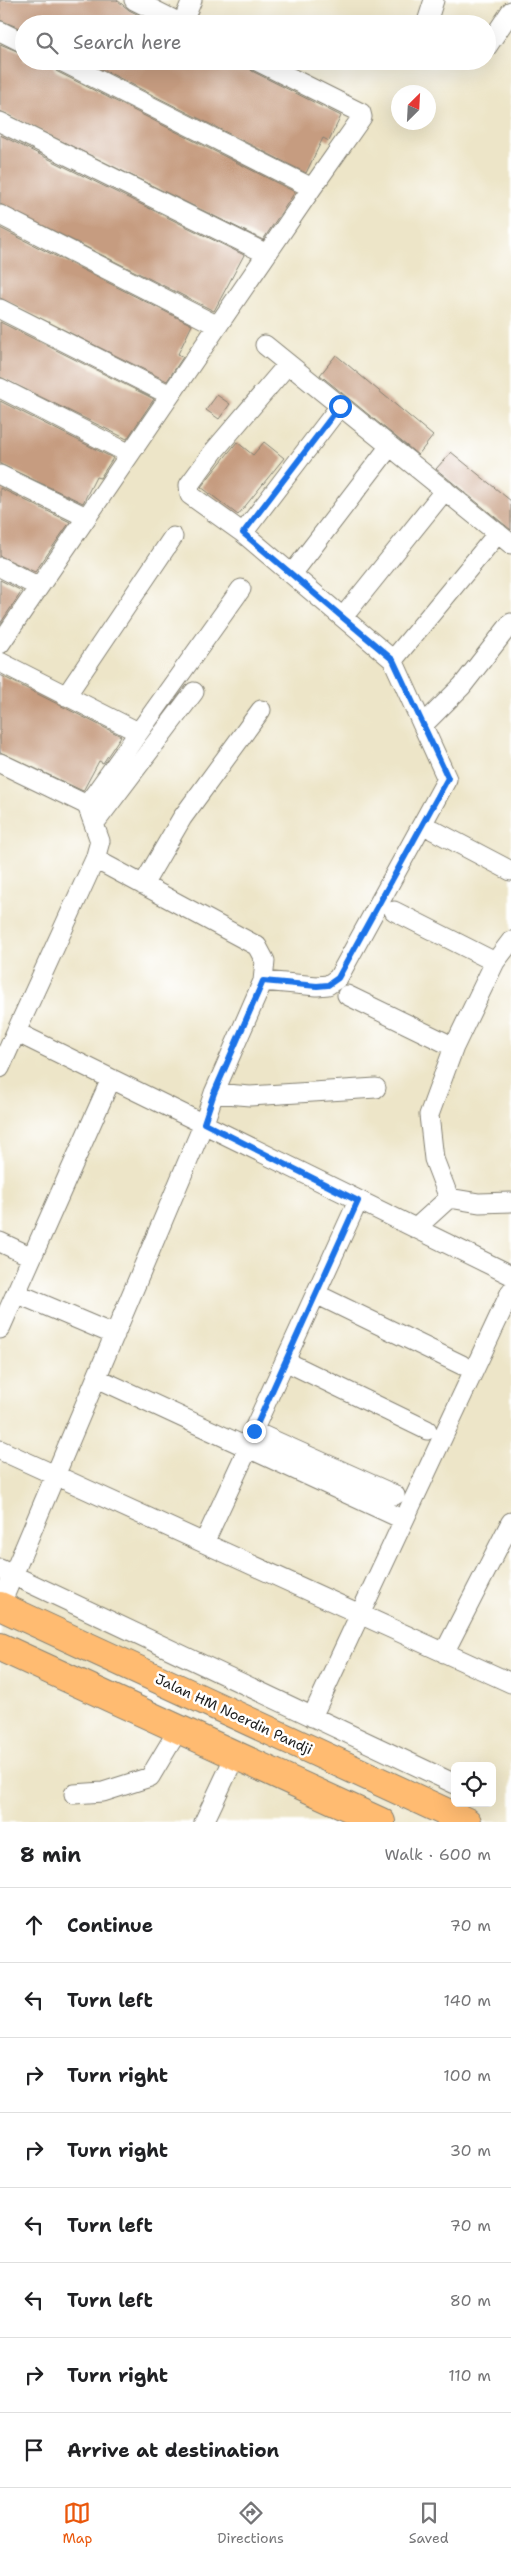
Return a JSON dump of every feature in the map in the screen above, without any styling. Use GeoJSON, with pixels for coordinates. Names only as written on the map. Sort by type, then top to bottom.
{"type":"FeatureCollection","features":[{"type":"Feature","properties":{"kind":"main road","name":"Jalan HM Noerdin Pandji"},"geometry":{"type":"LineString","coordinates":[[0,1606],[462,1814]]}},
{"type":"Feature","properties":{"kind":"main road"},"geometry":{"type":"LineString","coordinates":[[0,1647],[381,1822]]}},
{"type":"Feature","properties":{"kind":"street"},"geometry":{"type":"LineString","coordinates":[[186,15],[192,0]]}},
{"type":"Feature","properties":{"kind":"street"},"geometry":{"type":"LineString","coordinates":[[429,15],[434,0]]}},
{"type":"Feature","properties":{"kind":"street"},"geometry":{"type":"LineString","coordinates":[[137,1],[164,15]]}},
{"type":"Feature","properties":{"kind":"street"},"geometry":{"type":"LineString","coordinates":[[496,34],[511,11]]}},
{"type":"Feature","properties":{"kind":"street"},"geometry":{"type":"LineString","coordinates":[[0,31],[15,38]]}},
{"type":"Feature","properties":{"kind":"street"},"geometry":{"type":"LineString","coordinates":[[79,70],[312,188]]}},
{"type":"Feature","properties":{"kind":"street"},"geometry":{"type":"LineString","coordinates":[[0,644],[312,188],[362,118],[362,114],[276,70]]}},
{"type":"Feature","properties":{"kind":"street"},"geometry":{"type":"LineString","coordinates":[[0,122],[267,254]]}},
{"type":"Feature","properties":{"kind":"street"},"geometry":{"type":"LineString","coordinates":[[0,215],[218,326]]}},
{"type":"Feature","properties":{"kind":"street"},"geometry":{"type":"LineString","coordinates":[[0,309],[170,395]]}},
{"type":"Feature","properties":{"kind":"street"},"geometry":{"type":"LineString","coordinates":[[265,345],[504,538],[393,660]]}},
{"type":"Feature","properties":{"kind":"street"},"geometry":{"type":"LineString","coordinates":[[263,981],[317,986],[328,985],[338,978],[448,778],[393,660],[243,533],[190,495],[189,485],[214,451],[288,364]]}},
{"type":"Feature","properties":{"kind":"street"},"geometry":{"type":"LineString","coordinates":[[0,388],[130,454]]}},
{"type":"Feature","properties":{"kind":"street"},"geometry":{"type":"LineString","coordinates":[[243,533],[340,406]]}},
{"type":"Feature","properties":{"kind":"street"},"geometry":{"type":"LineString","coordinates":[[292,574],[390,446]]}},
{"type":"Feature","properties":{"kind":"street"},"geometry":{"type":"LineString","coordinates":[[0,475],[86,517]]}},
{"type":"Feature","properties":{"kind":"street"},"geometry":{"type":"LineString","coordinates":[[343,617],[445,490]]}},
{"type":"Feature","properties":{"kind":"street"},"geometry":{"type":"LineString","coordinates":[[66,696],[173,537]]}},
{"type":"Feature","properties":{"kind":"street"},"geometry":{"type":"LineString","coordinates":[[0,568],[39,587]]}},
{"type":"Feature","properties":{"kind":"street"},"geometry":{"type":"LineString","coordinates":[[87,805],[241,589]]}},
{"type":"Feature","properties":{"kind":"street"},"geometry":{"type":"LineString","coordinates":[[424,724],[462,686],[511,623]]}},
{"type":"Feature","properties":{"kind":"street"},"geometry":{"type":"LineString","coordinates":[[0,662],[138,732]]}},
{"type":"Feature","properties":{"kind":"street"},"geometry":{"type":"LineString","coordinates":[[94,824],[194,692]]}},
{"type":"Feature","properties":{"kind":"street"},"geometry":{"type":"LineString","coordinates":[[143,885],[182,818],[260,710]]}},
{"type":"Feature","properties":{"kind":"street"},"geometry":{"type":"LineString","coordinates":[[0,763],[87,805],[100,840],[95,859],[0,1068]]}},
{"type":"Feature","properties":{"kind":"street"},"geometry":{"type":"LineString","coordinates":[[433,830],[511,871]]}},
{"type":"Feature","properties":{"kind":"street"},"geometry":{"type":"LineString","coordinates":[[0,1606],[7,1572],[56,1475],[204,1123],[214,1093],[263,981],[266,961],[258,946],[95,859]]}},
{"type":"Feature","properties":{"kind":"street"},"geometry":{"type":"LineString","coordinates":[[394,911],[495,962]]}},
{"type":"Feature","properties":{"kind":"street"},"geometry":{"type":"LineString","coordinates":[[449,1198],[434,1159],[429,1115],[454,1047],[495,962],[511,941]]}},
{"type":"Feature","properties":{"kind":"street"},"geometry":{"type":"LineString","coordinates":[[347,994],[454,1047]]}},
{"type":"Feature","properties":{"kind":"street"},"geometry":{"type":"LineString","coordinates":[[16,1032],[511,1275]]}},
{"type":"Feature","properties":{"kind":"street"},"geometry":{"type":"LineString","coordinates":[[0,1329],[111,1079]]}},
{"type":"Feature","properties":{"kind":"street"},"geometry":{"type":"LineString","coordinates":[[214,1093],[250,1096],[376,1088]]}},
{"type":"Feature","properties":{"kind":"street"},"geometry":{"type":"LineString","coordinates":[[449,1198],[479,1204],[511,1202]]}},
{"type":"Feature","properties":{"kind":"street"},"geometry":{"type":"LineString","coordinates":[[416,1228],[449,1198]]}},
{"type":"Feature","properties":{"kind":"street"},"geometry":{"type":"LineString","coordinates":[[358,1201],[254,1431],[395,1495]]}},
{"type":"Feature","properties":{"kind":"street"},"geometry":{"type":"LineString","coordinates":[[0,1242],[32,1256]]}},
{"type":"Feature","properties":{"kind":"street"},"geometry":{"type":"LineString","coordinates":[[312,1717],[511,1291]]}},
{"type":"Feature","properties":{"kind":"street"},"geometry":{"type":"LineString","coordinates":[[16,1293],[115,1335]]}},
{"type":"Feature","properties":{"kind":"street"},"geometry":{"type":"LineString","coordinates":[[316,1294],[462,1365]]}},
{"type":"Feature","properties":{"kind":"street"},"geometry":{"type":"LineString","coordinates":[[286,1360],[427,1430]]}},
{"type":"Feature","properties":{"kind":"street"},"geometry":{"type":"LineString","coordinates":[[97,1378],[404,1520]]}},
{"type":"Feature","properties":{"kind":"street"},"geometry":{"type":"LineString","coordinates":[[204,1543],[248,1448]]}},
{"type":"Feature","properties":{"kind":"street"},"geometry":{"type":"LineString","coordinates":[[0,1450],[511,1683]]}},
{"type":"Feature","properties":{"kind":"street"},"geometry":{"type":"LineString","coordinates":[[444,1653],[511,1522]]}},
{"type":"Feature","properties":{"kind":"street"},"geometry":{"type":"LineString","coordinates":[[7,1572],[451,1782]]}},
{"type":"Feature","properties":{"kind":"street"},"geometry":{"type":"LineString","coordinates":[[74,1794],[103,1792],[150,1777],[178,1730]]}},
{"type":"Feature","properties":{"kind":"street"},"geometry":{"type":"LineString","coordinates":[[204,1822],[235,1756]]}},
{"type":"Feature","properties":{"kind":"building"},"geometry":{"type":"Polygon","coordinates":[[[0,0],[117,0],[139,15],[15,15],[15,26],[0,20],[0,0]]]}},
{"type":"Feature","properties":{"kind":"building"},"geometry":{"type":"Polygon","coordinates":[[[0,44],[15,50],[15,70],[55,70],[295,192],[263,240],[0,111],[0,44]]]}},
{"type":"Feature","properties":{"kind":"building"},"geometry":{"type":"Polygon","coordinates":[[[104,70],[251,70],[341,116],[329,141],[323,138],[306,173],[104,70]]]}},
{"type":"Feature","properties":{"kind":"building"},"geometry":{"type":"Polygon","coordinates":[[[0,135],[244,255],[214,311],[0,204],[0,135]]]}},
{"type":"Feature","properties":{"kind":"building"},"geometry":{"type":"Polygon","coordinates":[[[0,228],[192,325],[178,354],[183,357],[167,381],[0,298],[0,228]]]}},
{"type":"Feature","properties":{"kind":"building"},"geometry":{"type":"Polygon","coordinates":[[[0,322],[154,399],[127,439],[0,377],[0,322]]]}},
{"type":"Feature","properties":{"kind":"building"},"geometry":{"type":"Polygon","coordinates":[[[336,355],[433,436],[418,455],[320,375],[336,355]]]}},
{"type":"Feature","properties":{"kind":"building"},"geometry":{"type":"Polygon","coordinates":[[[217,395],[230,404],[219,419],[206,410],[217,395]]]}},
{"type":"Feature","properties":{"kind":"building"},"geometry":{"type":"Polygon","coordinates":[[[0,401],[113,458],[100,478],[96,477],[83,503],[0,464],[0,401]]]}},
{"type":"Feature","properties":{"kind":"building"},"geometry":{"type":"Polygon","coordinates":[[[237,442],[253,455],[264,442],[284,458],[238,515],[201,487],[237,442]]]}},
{"type":"Feature","properties":{"kind":"building"},"geometry":{"type":"Polygon","coordinates":[[[451,452],[511,501],[511,530],[436,469],[451,452]]]}},
{"type":"Feature","properties":{"kind":"building"},"geometry":{"type":"Polygon","coordinates":[[[0,488],[70,522],[35,572],[0,556],[0,488]]]}},
{"type":"Feature","properties":{"kind":"building"},"geometry":{"type":"Polygon","coordinates":[[[0,580],[22,591],[0,624],[0,580]]]}},
{"type":"Feature","properties":{"kind":"building"},"geometry":{"type":"Polygon","coordinates":[[[0,675],[121,736],[103,763],[99,761],[83,791],[0,752],[0,675]]]}},
{"type":"Feature","properties":{"kind":"route"},"geometry":{"type":"LineString","coordinates":[[254,1431],[358,1201],[204,1123],[214,1093],[263,981],[317,986],[328,985],[338,978],[448,778],[393,660],[243,533],[340,406]]}}]}
